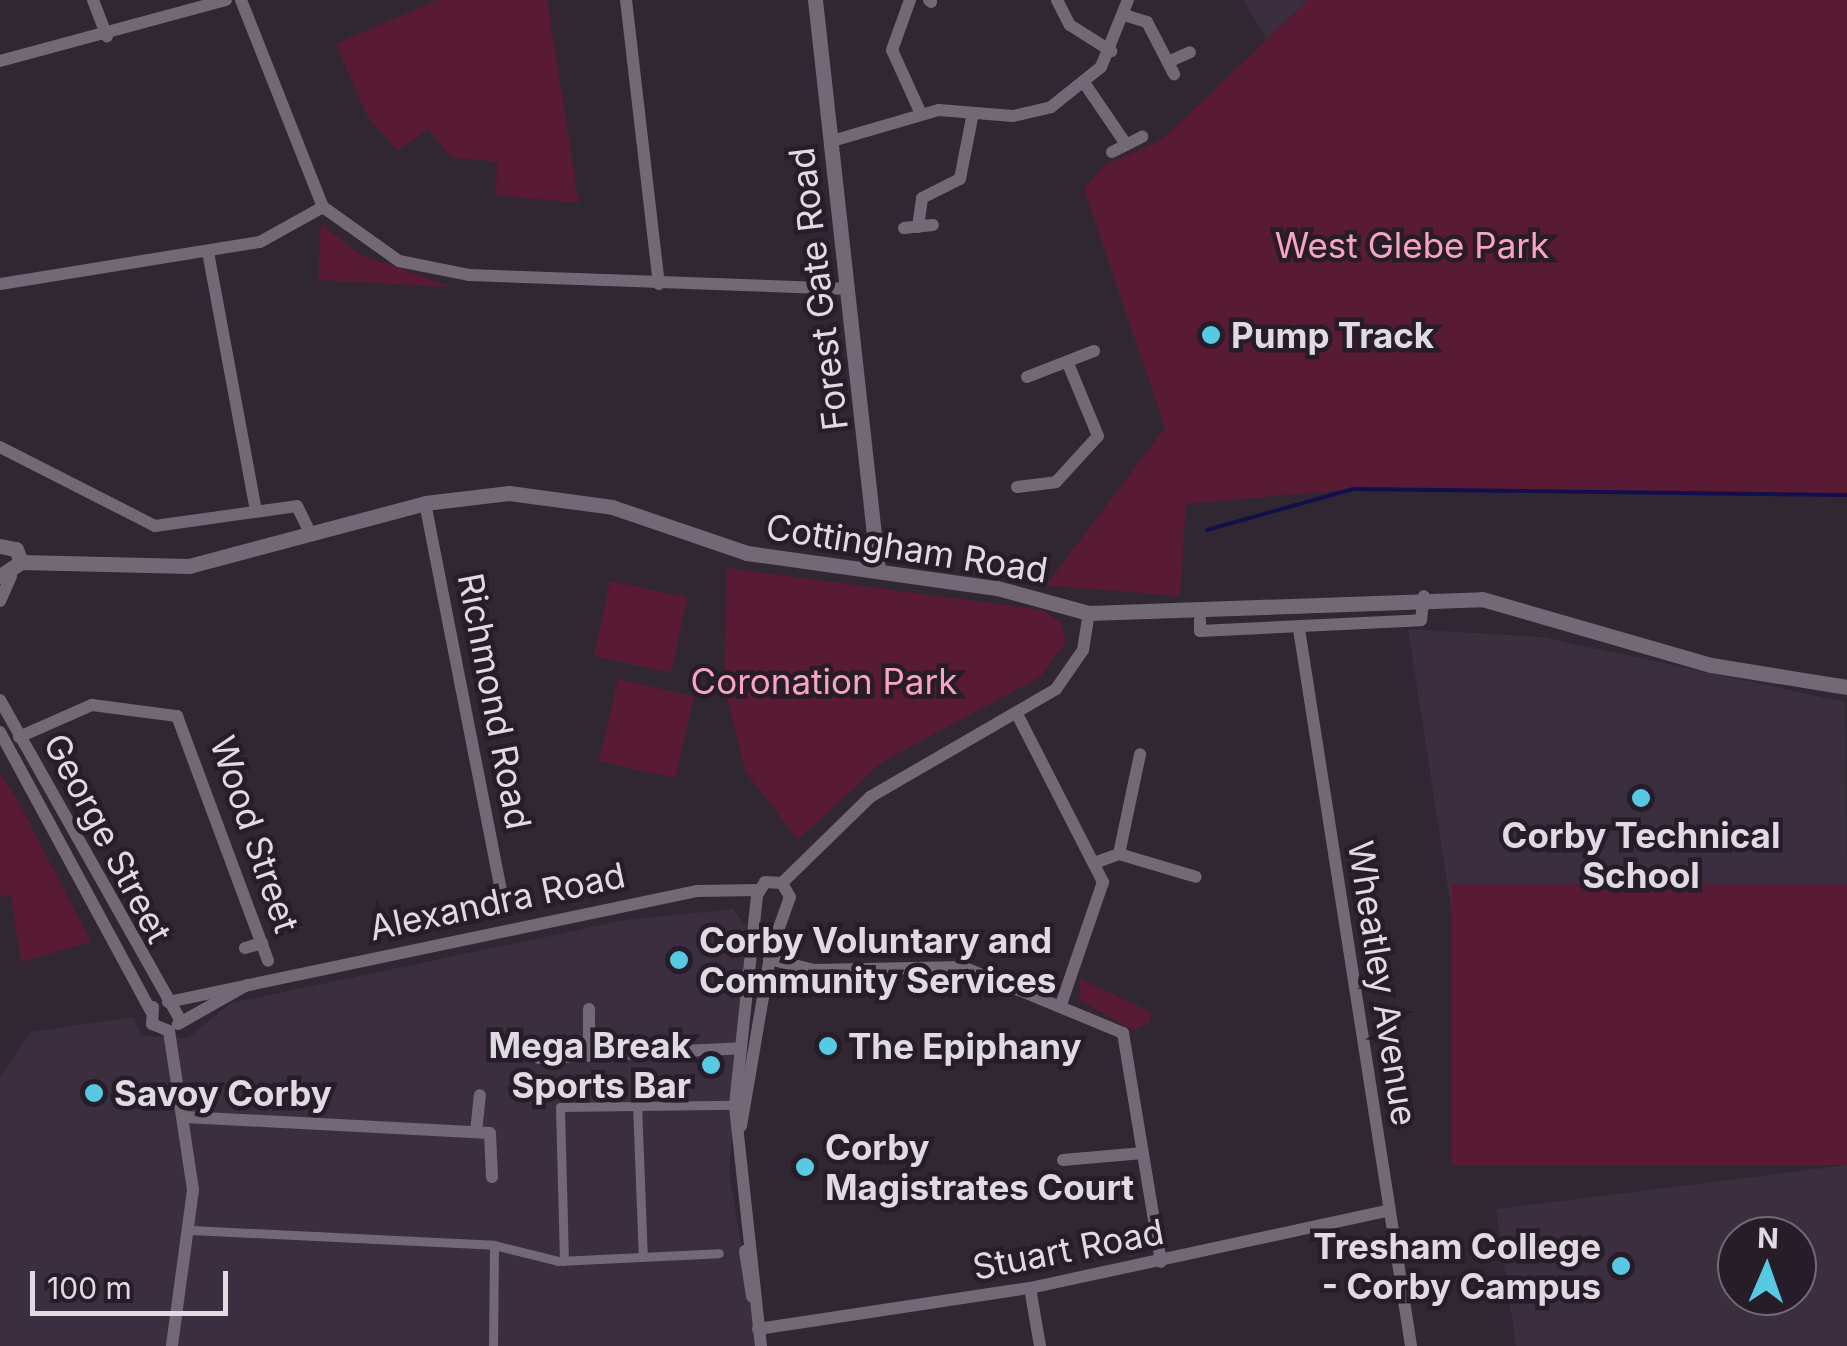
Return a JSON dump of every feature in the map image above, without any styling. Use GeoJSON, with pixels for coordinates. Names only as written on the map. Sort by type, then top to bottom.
{"type":"FeatureCollection","features":[{"type":"Feature","properties":{"kind":"street"},"geometry":{"type":"LineString","coordinates":[[93,0],[107,36]]}},
{"type":"Feature","properties":{"kind":"street"},"geometry":{"type":"LineString","coordinates":[[0,61],[107,36],[226,0]]}},
{"type":"Feature","properties":{"kind":"street"},"geometry":{"type":"LineString","coordinates":[[241,0],[323,207],[361,242],[428,270],[658,284],[849,288]]}},
{"type":"Feature","properties":{"kind":"street"},"geometry":{"type":"LineString","coordinates":[[626,0],[658,284]]}},
{"type":"Feature","properties":{"kind":"street","name":"Forest Gate Road"},"geometry":{"type":"LineString","coordinates":[[815,0],[878,572]]}},
{"type":"Feature","properties":{"kind":"street"},"geometry":{"type":"LineString","coordinates":[[910,0],[892,50],[921,114]]}},
{"type":"Feature","properties":{"kind":"street"},"geometry":{"type":"LineString","coordinates":[[1057,0],[1070,25],[1111,51]]}},
{"type":"Feature","properties":{"kind":"street"},"geometry":{"type":"LineString","coordinates":[[832,141],[921,114],[1051,106],[1085,84],[1111,51],[1128,0]]}},
{"type":"Feature","properties":{"kind":"street"},"geometry":{"type":"LineString","coordinates":[[1124,15],[1147,22],[1171,68],[1190,52]]}},
{"type":"Feature","properties":{"kind":"street"},"geometry":{"type":"LineString","coordinates":[[1085,84],[1126,144]]}},
{"type":"Feature","properties":{"kind":"street"},"geometry":{"type":"LineString","coordinates":[[934,225],[911,227],[922,198],[960,179],[973,113]]}},
{"type":"Feature","properties":{"kind":"street"},"geometry":{"type":"LineString","coordinates":[[1112,152],[1142,137]]}},
{"type":"Feature","properties":{"kind":"street"},"geometry":{"type":"LineString","coordinates":[[0,284],[260,242],[323,207]]}},
{"type":"Feature","properties":{"kind":"street"},"geometry":{"type":"LineString","coordinates":[[208,252],[256,511]]}},
{"type":"Feature","properties":{"kind":"street"},"geometry":{"type":"LineString","coordinates":[[1026,377],[1069,366],[1094,350]]}},
{"type":"Feature","properties":{"kind":"street"},"geometry":{"type":"LineString","coordinates":[[1016,487],[1056,482],[1098,436],[1069,366]]}},
{"type":"Feature","properties":{"kind":"street"},"geometry":{"type":"LineString","coordinates":[[0,447],[155,526],[298,506],[311,534]]}},
{"type":"Feature","properties":{"kind":"street","name":"Cottingham Road"},"geometry":{"type":"LineString","coordinates":[[21,562],[189,566],[426,503],[560,498],[747,553],[878,572],[1089,612],[1424,596],[1528,606],[1712,665],[1847,687]]}},
{"type":"Feature","properties":{"kind":"street","name":"Richmond Road"},"geometry":{"type":"LineString","coordinates":[[426,503],[505,910]]}},
{"type":"Feature","properties":{"kind":"street"},"geometry":{"type":"LineString","coordinates":[[0,602],[5,576],[21,562],[1,545]]}},
{"type":"Feature","properties":{"kind":"street"},"geometry":{"type":"LineString","coordinates":[[1200,620],[1200,630],[1300,629],[1421,620],[1424,596]]}},
{"type":"Feature","properties":{"kind":"street"},"geometry":{"type":"LineString","coordinates":[[758,895],[782,882],[870,796],[1018,714],[1072,670],[1089,612]]}},
{"type":"Feature","properties":{"kind":"street","name":"Wheatley Avenue"},"geometry":{"type":"LineString","coordinates":[[1300,629],[1386,1212],[1411,1346]]}},
{"type":"Feature","properties":{"kind":"street","name":"George Street"},"geometry":{"type":"LineString","coordinates":[[0,700],[180,1020]]}},
{"type":"Feature","properties":{"kind":"street","name":"Wood Street"},"geometry":{"type":"LineString","coordinates":[[19,737],[92,705],[177,716],[268,961]]}},
{"type":"Feature","properties":{"kind":"street"},"geometry":{"type":"LineString","coordinates":[[1018,714],[1097,862],[1101,907],[1062,1002]]}},
{"type":"Feature","properties":{"kind":"street","name":"George Street"},"geometry":{"type":"LineString","coordinates":[[0,732],[151,1011],[152,1024],[169,1031]]}},
{"type":"Feature","properties":{"kind":"street"},"geometry":{"type":"LineString","coordinates":[[1118,854],[1140,754]]}},
{"type":"Feature","properties":{"kind":"street"},"geometry":{"type":"LineString","coordinates":[[1097,862],[1118,854],[1162,877],[1196,877]]}},
{"type":"Feature","properties":{"kind":"street"},"geometry":{"type":"LineString","coordinates":[[740,1126],[769,959],[786,907],[782,882]]}},
{"type":"Feature","properties":{"kind":"street","name":"Alexandra Road"},"geometry":{"type":"LineString","coordinates":[[167,1002],[697,890],[758,895]]}},
{"type":"Feature","properties":{"kind":"street"},"geometry":{"type":"LineString","coordinates":[[758,895],[772,913],[786,907]]}},
{"type":"Feature","properties":{"kind":"street"},"geometry":{"type":"LineString","coordinates":[[758,895],[735,1105],[740,1126],[745,1251],[762,1346]]}},
{"type":"Feature","properties":{"kind":"street"},"geometry":{"type":"LineString","coordinates":[[245,948],[262,943]]}},
{"type":"Feature","properties":{"kind":"street"},"geometry":{"type":"LineString","coordinates":[[769,959],[814,970],[963,967],[1062,1002],[1123,1033],[1161,1262]]}},
{"type":"Feature","properties":{"kind":"street","name":"Alexandra Road"},"geometry":{"type":"LineString","coordinates":[[180,1020],[250,983]]}},
{"type":"Feature","properties":{"kind":"street"},"geometry":{"type":"LineString","coordinates":[[151,1011],[167,1002]]}},
{"type":"Feature","properties":{"kind":"street"},"geometry":{"type":"LineString","coordinates":[[588,1009],[589,1056]]}},
{"type":"Feature","properties":{"kind":"street"},"geometry":{"type":"LineString","coordinates":[[177,1345],[191,1230],[185,1117],[169,1031],[180,1020]]}},
{"type":"Feature","properties":{"kind":"street"},"geometry":{"type":"LineString","coordinates":[[540,1058],[741,1048]]}},
{"type":"Feature","properties":{"kind":"street"},"geometry":{"type":"LineString","coordinates":[[476,1132],[480,1095]]}},
{"type":"Feature","properties":{"kind":"street"},"geometry":{"type":"LineString","coordinates":[[636,1104],[643,1257]]}},
{"type":"Feature","properties":{"kind":"street"},"geometry":{"type":"LineString","coordinates":[[564,1261],[560,1107],[735,1105]]}},
{"type":"Feature","properties":{"kind":"street"},"geometry":{"type":"LineString","coordinates":[[185,1117],[490,1133],[492,1178]]}},
{"type":"Feature","properties":{"kind":"street"},"geometry":{"type":"LineString","coordinates":[[1063,1160],[1143,1153]]}},
{"type":"Feature","properties":{"kind":"street","name":"Stuart Road"},"geometry":{"type":"LineString","coordinates":[[758,1329],[1030,1288],[1386,1212]]}},
{"type":"Feature","properties":{"kind":"street"},"geometry":{"type":"LineString","coordinates":[[191,1230],[494,1245],[564,1261],[719,1253]]}},
{"type":"Feature","properties":{"kind":"street"},"geometry":{"type":"LineString","coordinates":[[493,1346],[494,1245]]}},
{"type":"Feature","properties":{"kind":"street"},"geometry":{"type":"LineString","coordinates":[[1030,1288],[1040,1346]]}},
{"type":"Feature","properties":{"kind":"shaded area"},"geometry":{"type":"Polygon","coordinates":[[[1243,0],[1308,0],[1269,43],[1243,0]]]}},
{"type":"Feature","properties":{"kind":"shaded area","name":"Corby Technical School"},"geometry":{"type":"Polygon","coordinates":[[[1408,629],[1542,637],[1845,702],[1847,883],[1455,934],[1408,629]]]}},
{"type":"Feature","properties":{"kind":"shaded area"},"geometry":{"type":"Polygon","coordinates":[[[733,909],[747,927],[729,1174],[759,1346],[0,1346],[0,1078],[30,1032],[134,1017],[141,1036],[188,1038],[231,1003],[626,920],[733,909]]]}},
{"type":"Feature","properties":{"kind":"shaded area","name":"Tresham College - Corby Campus"},"geometry":{"type":"Polygon","coordinates":[[[1847,1165],[1847,1346],[1516,1346],[1496,1209],[1847,1165]]]}},
{"type":"Feature","properties":{"kind":"green space"},"geometry":{"type":"Polygon","coordinates":[[[437,0],[547,0],[579,203],[496,195],[497,162],[451,157],[428,129],[398,151],[368,118],[336,44],[437,0]]]}},
{"type":"Feature","properties":{"kind":"green space","name":"West Glebe Park"},"geometry":{"type":"Polygon","coordinates":[[[1308,0],[1847,0],[1847,495],[1353,489],[1186,504],[1180,596],[1046,585],[1165,428],[1084,189],[1105,165],[1163,139],[1308,0]]]}},
{"type":"Feature","properties":{"kind":"green space"},"geometry":{"type":"Polygon","coordinates":[[[321,224],[361,255],[452,287],[318,280],[321,224]]]}},
{"type":"Feature","properties":{"kind":"green space","name":"Coronation Park"},"geometry":{"type":"Polygon","coordinates":[[[727,568],[1042,610],[1062,623],[1066,642],[1040,677],[882,762],[798,840],[745,771],[724,686],[727,568]]]}},
{"type":"Feature","properties":{"kind":"green space"},"geometry":{"type":"Polygon","coordinates":[[[610,581],[687,597],[671,673],[594,656],[610,581]]]}},
{"type":"Feature","properties":{"kind":"green space"},"geometry":{"type":"Polygon","coordinates":[[[618,679],[694,697],[675,778],[599,761],[618,679]]]}},
{"type":"Feature","properties":{"kind":"green space"},"geometry":{"type":"Polygon","coordinates":[[[0,774],[17,799],[91,942],[21,962],[11,895],[0,897],[0,774]]]}},
{"type":"Feature","properties":{"kind":"green space"},"geometry":{"type":"Polygon","coordinates":[[[1452,883],[1847,883],[1847,1165],[1452,1165],[1452,883]]]}},
{"type":"Feature","properties":{"kind":"green space"},"geometry":{"type":"Polygon","coordinates":[[[1080,979],[1151,1012],[1149,1023],[1132,1030],[1080,1000],[1080,979]]]}},
{"type":"Feature","properties":{"kind":"waterway"},"geometry":{"type":"LineString","coordinates":[[1207,530],[1353,489],[1847,495]]}},
{"type":"Feature","properties":{"kind":"place","name":"Pump Track"},"geometry":{"type":"Point","coordinates":[1211,335]}},
{"type":"Feature","properties":{"kind":"place","name":"Corby Technical School"},"geometry":{"type":"Point","coordinates":[1641,798]}},
{"type":"Feature","properties":{"kind":"place","name":"Corby Voluntary and Community Services"},"geometry":{"type":"Point","coordinates":[679,960]}},
{"type":"Feature","properties":{"kind":"place","name":"The Epiphany"},"geometry":{"type":"Point","coordinates":[828,1046]}},
{"type":"Feature","properties":{"kind":"place","name":"Mega Break Sports Bar"},"geometry":{"type":"Point","coordinates":[711,1065]}},
{"type":"Feature","properties":{"kind":"place","name":"Savoy Corby"},"geometry":{"type":"Point","coordinates":[94,1093]}},
{"type":"Feature","properties":{"kind":"place","name":"Corby Magistrates Court"},"geometry":{"type":"Point","coordinates":[805,1167]}},
{"type":"Feature","properties":{"kind":"place","name":"Tresham College - Corby Campus"},"geometry":{"type":"Point","coordinates":[1621,1266]}}]}
